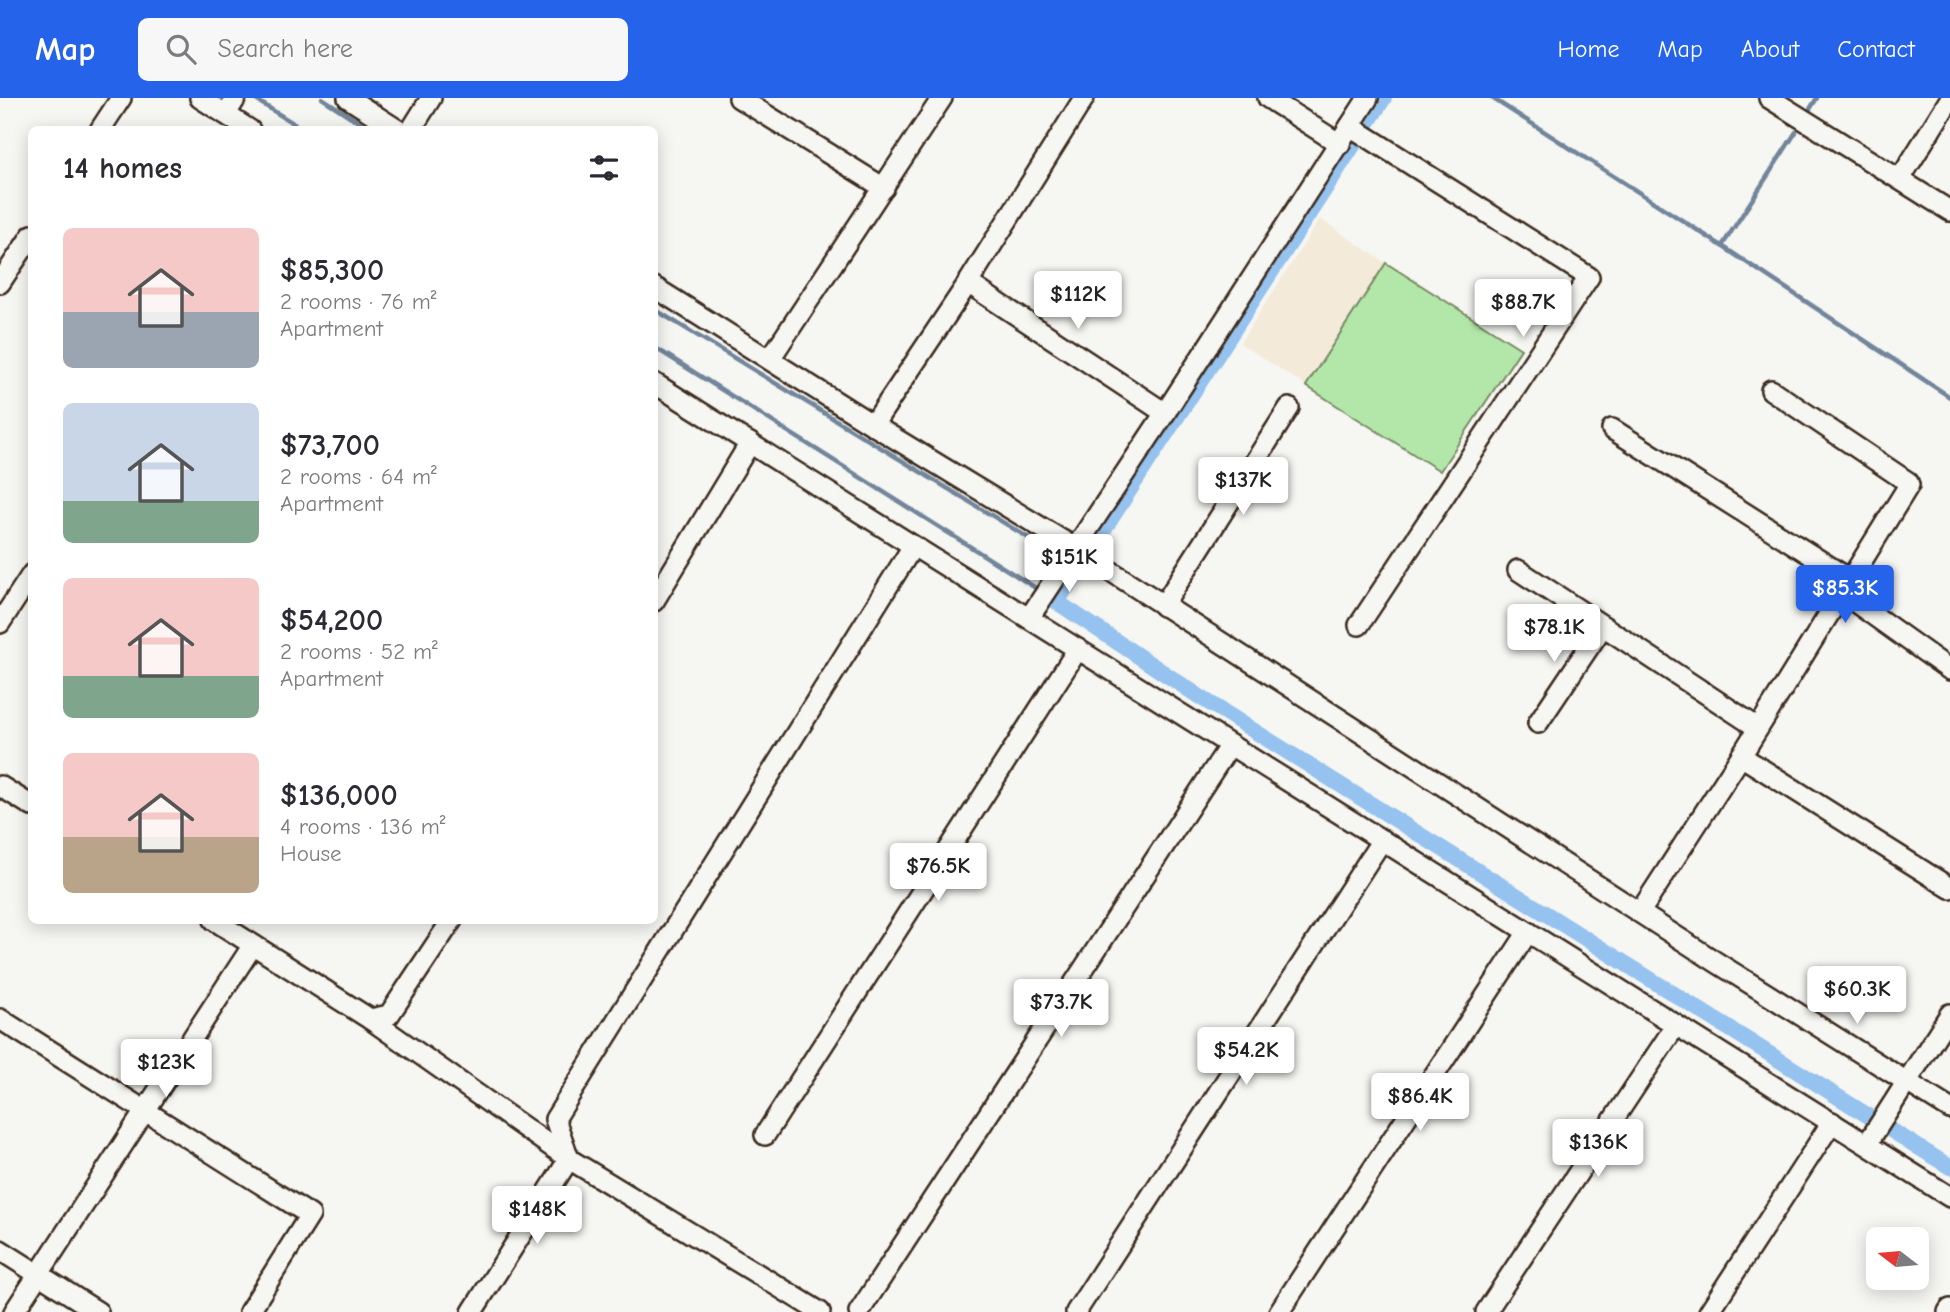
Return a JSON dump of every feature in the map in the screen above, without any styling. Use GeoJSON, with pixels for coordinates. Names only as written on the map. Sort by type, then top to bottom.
{"type":"FeatureCollection","features":[{"type":"Feature","properties":{"kind":"street"},"geometry":{"type":"LineString","coordinates":[[103,126],[121,98]]}},
{"type":"Feature","properties":{"kind":"street"},"geometry":{"type":"LineString","coordinates":[[200,98],[231,106],[247,126]]}},
{"type":"Feature","properties":{"kind":"street"},"geometry":{"type":"LineString","coordinates":[[348,98],[392,126]]}},
{"type":"Feature","properties":{"kind":"street"},"geometry":{"type":"LineString","coordinates":[[414,126],[431,98]]}},
{"type":"Feature","properties":{"kind":"street"},"geometry":{"type":"LineString","coordinates":[[739,98],[884,188]]}},
{"type":"Feature","properties":{"kind":"street"},"geometry":{"type":"LineString","coordinates":[[770,359],[942,98]]}},
{"type":"Feature","properties":{"kind":"street"},"geometry":{"type":"LineString","coordinates":[[873,425],[968,283],[1083,98]]}},
{"type":"Feature","properties":{"kind":"street"},"geometry":{"type":"LineString","coordinates":[[1268,98],[1340,144]]}},
{"type":"Feature","properties":{"kind":"street"},"geometry":{"type":"LineString","coordinates":[[1029,618],[1368,98]]}},
{"type":"Feature","properties":{"kind":"street"},"geometry":{"type":"LineString","coordinates":[[1769,98],[1950,211]]}},
{"type":"Feature","properties":{"kind":"street"},"geometry":{"type":"LineString","coordinates":[[1900,179],[1950,99]]}},
{"type":"Feature","properties":{"kind":"street"},"geometry":{"type":"LineString","coordinates":[[1350,126],[1589,277],[1359,625]]}},
{"type":"Feature","properties":{"kind":"street"},"geometry":{"type":"LineString","coordinates":[[0,283],[28,240]]}},
{"type":"Feature","properties":{"kind":"street"},"geometry":{"type":"LineString","coordinates":[[968,283],[1165,413]]}},
{"type":"Feature","properties":{"kind":"street"},"geometry":{"type":"LineString","coordinates":[[658,289],[1075,548],[1716,962],[1950,1109]]}},
{"type":"Feature","properties":{"kind":"street"},"geometry":{"type":"LineString","coordinates":[[658,386],[1950,1196]]}},
{"type":"Feature","properties":{"kind":"street"},"geometry":{"type":"LineString","coordinates":[[1640,912],[1741,756],[1908,487],[1908,482],[1771,390]]}},
{"type":"Feature","properties":{"kind":"street"},"geometry":{"type":"LineString","coordinates":[[1163,606],[1289,408]]}},
{"type":"Feature","properties":{"kind":"street"},"geometry":{"type":"LineString","coordinates":[[1612,429],[1845,585],[1949,668]]}},
{"type":"Feature","properties":{"kind":"street"},"geometry":{"type":"LineString","coordinates":[[658,594],[750,443]]}},
{"type":"Feature","properties":{"kind":"street"},"geometry":{"type":"LineString","coordinates":[[569,1159],[555,1119],[913,546]]}},
{"type":"Feature","properties":{"kind":"street"},"geometry":{"type":"LineString","coordinates":[[1518,570],[1758,728]]}},
{"type":"Feature","properties":{"kind":"street"},"geometry":{"type":"LineString","coordinates":[[0,623],[28,580]]}},
{"type":"Feature","properties":{"kind":"street"},"geometry":{"type":"LineString","coordinates":[[1538,723],[1603,626]]}},
{"type":"Feature","properties":{"kind":"street"},"geometry":{"type":"LineString","coordinates":[[765,1135],[1078,649]]}},
{"type":"Feature","properties":{"kind":"street"},"geometry":{"type":"LineString","coordinates":[[859,1312],[1230,745]]}},
{"type":"Feature","properties":{"kind":"street"},"geometry":{"type":"LineString","coordinates":[[1741,756],[1950,888]]}},
{"type":"Feature","properties":{"kind":"street"},"geometry":{"type":"LineString","coordinates":[[0,786],[28,804]]}},
{"type":"Feature","properties":{"kind":"street"},"geometry":{"type":"LineString","coordinates":[[1076,1312],[1382,840]]}},
{"type":"Feature","properties":{"kind":"street"},"geometry":{"type":"LineString","coordinates":[[226,924],[253,945],[370,1019],[569,1159],[820,1312]]}},
{"type":"Feature","properties":{"kind":"street"},"geometry":{"type":"LineString","coordinates":[[370,1019],[389,1015],[449,924]]}},
{"type":"Feature","properties":{"kind":"street"},"geometry":{"type":"LineString","coordinates":[[1279,1312],[1528,932]]}},
{"type":"Feature","properties":{"kind":"street"},"geometry":{"type":"LineString","coordinates":[[14,1312],[253,945]]}},
{"type":"Feature","properties":{"kind":"street"},"geometry":{"type":"LineString","coordinates":[[1867,1144],[1950,1014]]}},
{"type":"Feature","properties":{"kind":"street"},"geometry":{"type":"LineString","coordinates":[[0,1019],[310,1215],[249,1312]]}},
{"type":"Feature","properties":{"kind":"street"},"geometry":{"type":"LineString","coordinates":[[1486,1312],[1676,1025]]}},
{"type":"Feature","properties":{"kind":"street"},"geometry":{"type":"LineString","coordinates":[[1709,1312],[1832,1122]]}},
{"type":"Feature","properties":{"kind":"street"},"geometry":{"type":"LineString","coordinates":[[472,1312],[569,1159]]}},
{"type":"Feature","properties":{"kind":"street"},"geometry":{"type":"LineString","coordinates":[[0,1250],[98,1312]]}},
{"type":"Feature","properties":{"kind":"shaded area"},"geometry":{"type":"Polygon","coordinates":[[[1320,219],[1386,263],[1306,386],[1240,343],[1320,219]]]}},
{"type":"Feature","properties":{"kind":"green space"},"geometry":{"type":"Polygon","coordinates":[[[1386,263],[1521,349],[1440,471],[1306,386],[1386,263]]]}},
{"type":"Feature","properties":{"kind":"waterway"},"geometry":{"type":"LineString","coordinates":[[253,98],[298,126]]}},
{"type":"Feature","properties":{"kind":"waterway"},"geometry":{"type":"LineString","coordinates":[[322,98],[365,126]]}},
{"type":"Feature","properties":{"kind":"waterway"},"geometry":{"type":"LineString","coordinates":[[1384,98],[1057,602],[1200,697],[1950,1167]]}},
{"type":"Feature","properties":{"kind":"waterway"},"geometry":{"type":"LineString","coordinates":[[1492,98],[1950,397]]}},
{"type":"Feature","properties":{"kind":"waterway"},"geometry":{"type":"LineString","coordinates":[[1810,109],[1817,98]]}},
{"type":"Feature","properties":{"kind":"waterway"},"geometry":{"type":"LineString","coordinates":[[1722,246],[1796,132]]}},
{"type":"Feature","properties":{"kind":"waterway"},"geometry":{"type":"LineString","coordinates":[[658,311],[1063,559]]}},
{"type":"Feature","properties":{"kind":"waterway"},"geometry":{"type":"LineString","coordinates":[[658,350],[1042,592]]}}]}
